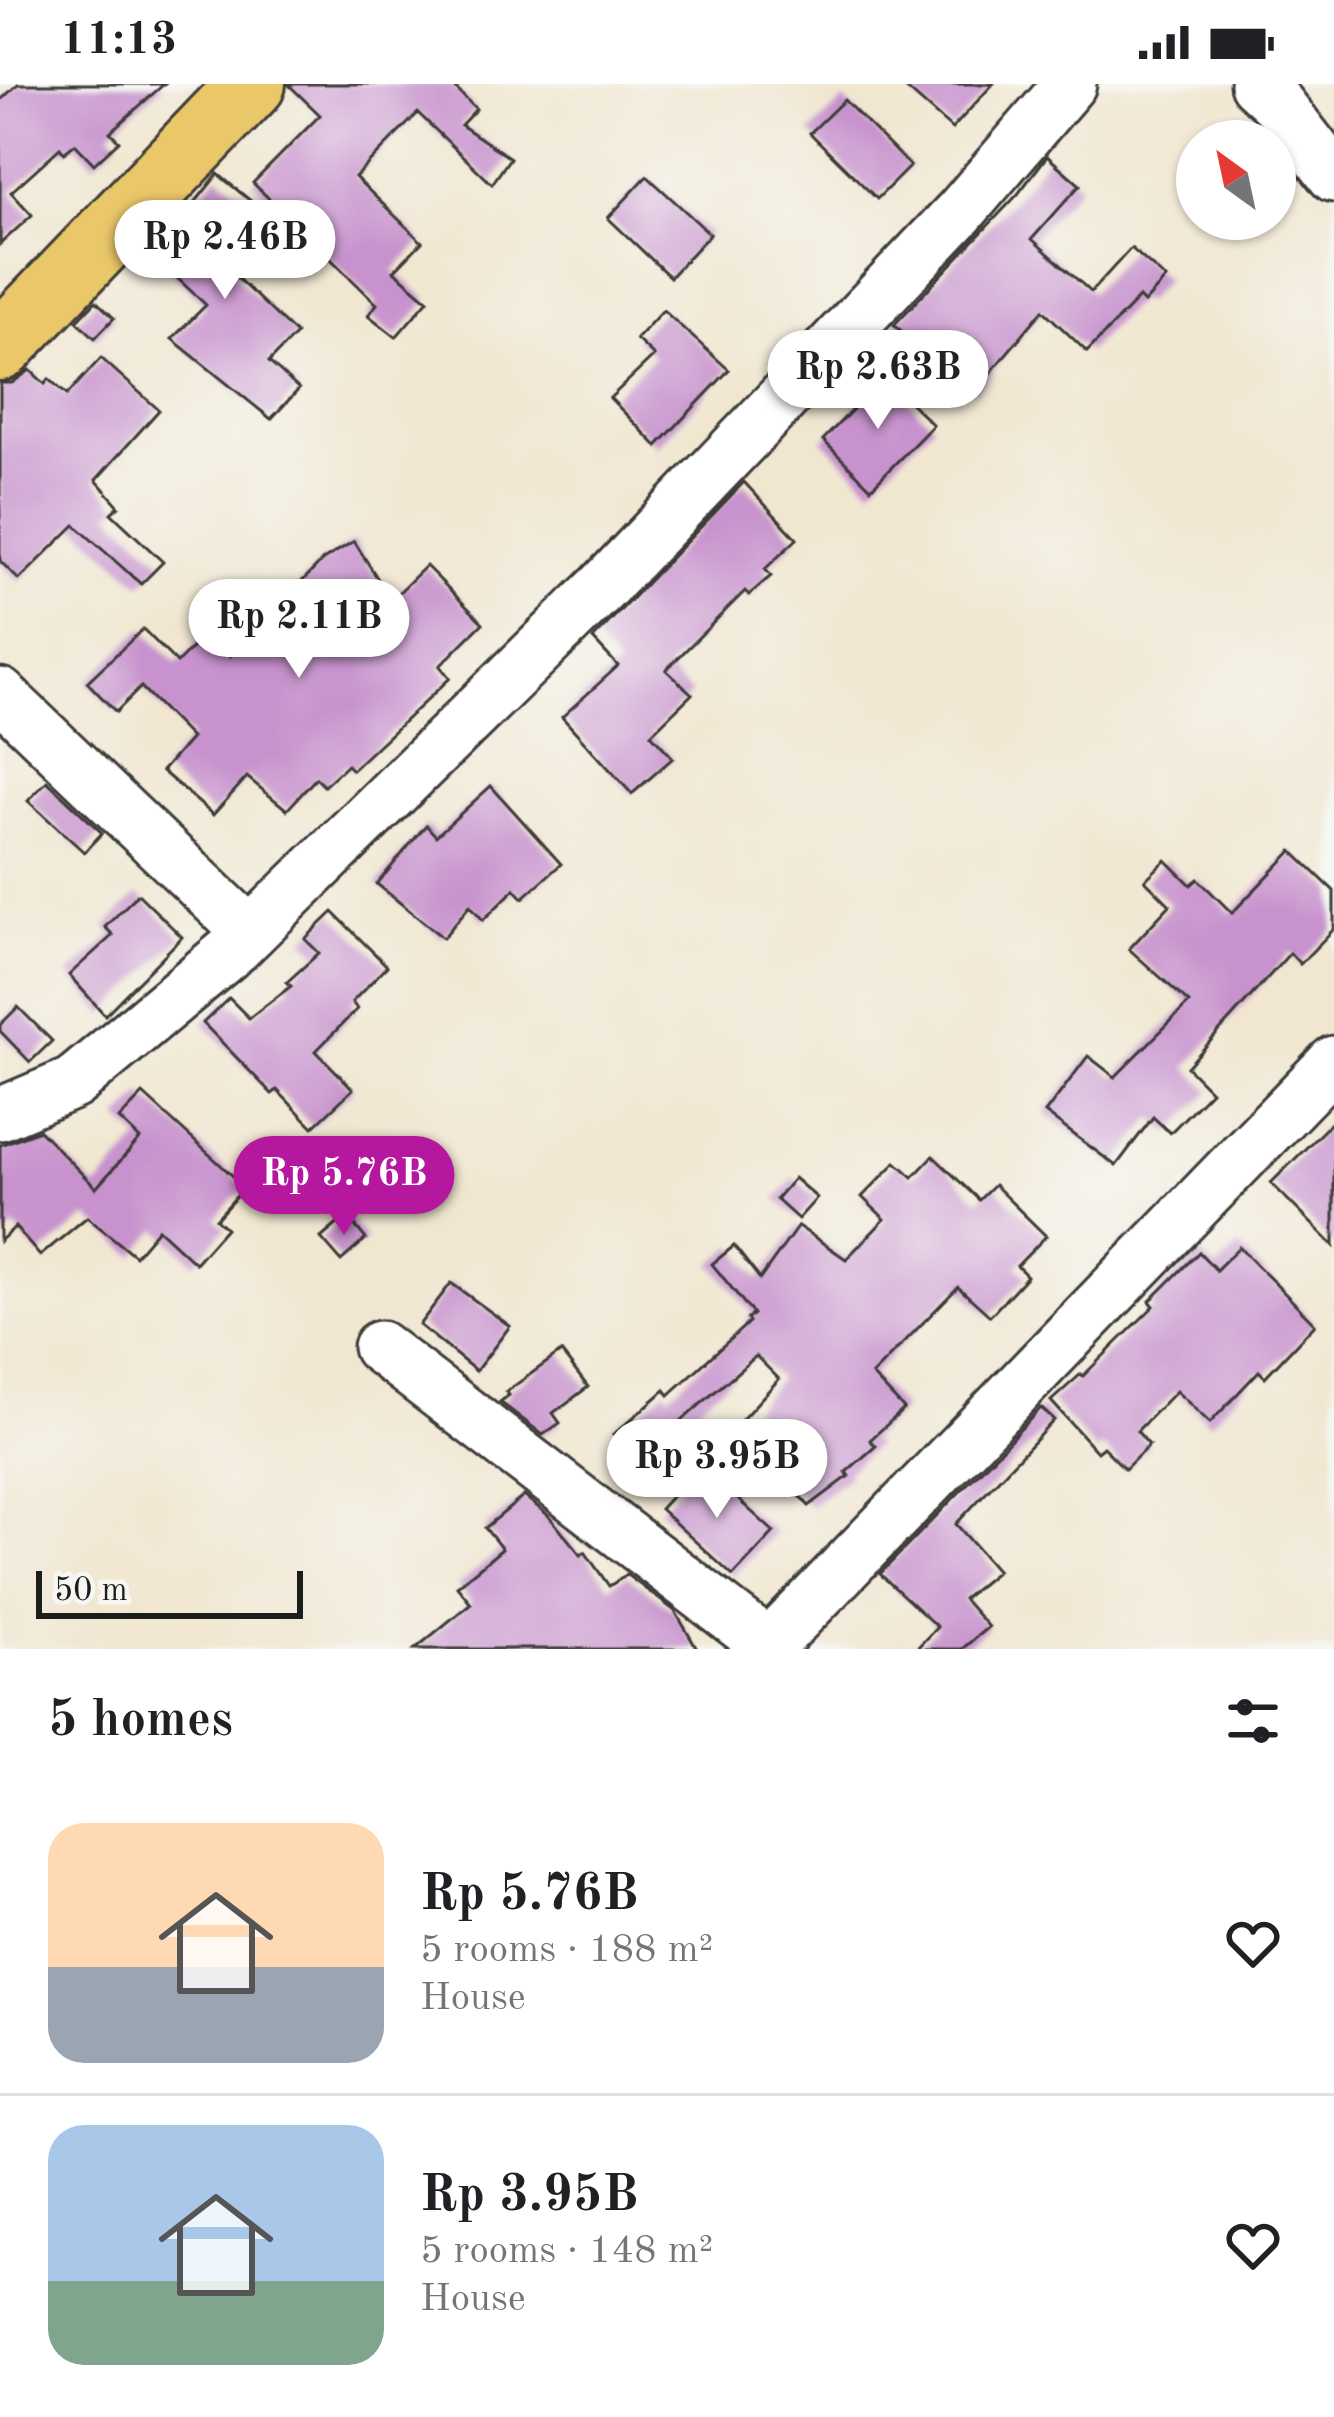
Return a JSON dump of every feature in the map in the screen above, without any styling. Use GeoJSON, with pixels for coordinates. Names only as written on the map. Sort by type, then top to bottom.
{"type":"FeatureCollection","features":[{"type":"Feature","properties":{"kind":"main road"},"geometry":{"type":"LineString","coordinates":[[0,347],[234,91]]}},
{"type":"Feature","properties":{"kind":"street"},"geometry":{"type":"LineString","coordinates":[[0,1114],[73,1083],[250,933],[604,586],[961,212],[1070,84]]}},
{"type":"Feature","properties":{"kind":"street"},"geometry":{"type":"LineString","coordinates":[[1256,84],[1279,105],[1334,176]]}},
{"type":"Feature","properties":{"kind":"street"},"geometry":{"type":"LineString","coordinates":[[0,694],[250,933]]}},
{"type":"Feature","properties":{"kind":"street"},"geometry":{"type":"LineString","coordinates":[[379,1347],[767,1647],[1334,1062]]}},
{"type":"Feature","properties":{"kind":"building"},"geometry":{"type":"Polygon","coordinates":[[[18,84],[164,84],[110,132],[119,141],[94,164],[75,144],[64,153],[60,148],[11,192],[32,215],[0,244],[0,101],[18,84]]]}},
{"type":"Feature","properties":{"kind":"building"},"geometry":{"type":"Polygon","coordinates":[[[288,84],[451,84],[476,109],[461,125],[510,158],[492,184],[418,113],[355,177],[422,242],[394,271],[428,300],[396,337],[368,315],[377,304],[253,183],[320,115],[288,84]]]}},
{"type":"Feature","properties":{"kind":"building"},"geometry":{"type":"Polygon","coordinates":[[[901,84],[993,84],[952,129],[901,84]]]}},
{"type":"Feature","properties":{"kind":"building"},"geometry":{"type":"Polygon","coordinates":[[[844,100],[910,166],[877,199],[810,133],[844,100]]]}},
{"type":"Feature","properties":{"kind":"building"},"geometry":{"type":"Polygon","coordinates":[[[1047,156],[1080,185],[1032,239],[1091,292],[1131,248],[1166,279],[1144,303],[1139,298],[1087,352],[1043,310],[975,391],[894,325],[1018,194],[1047,156]]]}},
{"type":"Feature","properties":{"kind":"building"},"geometry":{"type":"Polygon","coordinates":[[[218,174],[253,203],[215,249],[239,271],[234,275],[296,334],[269,362],[299,389],[271,419],[172,339],[206,305],[146,249],[173,221],[177,225],[218,174]]]}},
{"type":"Feature","properties":{"kind":"building"},"geometry":{"type":"Polygon","coordinates":[[[647,176],[710,234],[670,277],[608,218],[647,176]]]}},
{"type":"Feature","properties":{"kind":"building"},"geometry":{"type":"Polygon","coordinates":[[[96,301],[114,318],[95,338],[77,321],[96,301]]]}},
{"type":"Feature","properties":{"kind":"building"},"geometry":{"type":"Polygon","coordinates":[[[663,310],[729,370],[657,446],[610,398],[654,356],[636,339],[663,310]]]}},
{"type":"Feature","properties":{"kind":"building"},"geometry":{"type":"Polygon","coordinates":[[[101,358],[159,410],[96,480],[119,506],[111,513],[163,562],[141,584],[75,525],[19,580],[0,561],[0,383],[12,383],[30,370],[67,395],[101,358]]]}},
{"type":"Feature","properties":{"kind":"building"},"geometry":{"type":"Polygon","coordinates":[[[884,377],[933,425],[871,488],[823,440],[884,377]]]}},
{"type":"Feature","properties":{"kind":"building"},"geometry":{"type":"Polygon","coordinates":[[[744,482],[797,539],[765,569],[771,576],[749,595],[745,591],[666,670],[692,694],[651,734],[673,758],[632,794],[562,717],[618,666],[593,639],[744,482]]]}},
{"type":"Feature","properties":{"kind":"building"},"geometry":{"type":"Polygon","coordinates":[[[354,541],[391,600],[426,566],[483,623],[440,666],[450,678],[352,770],[347,765],[324,786],[316,778],[287,810],[247,777],[213,815],[162,771],[191,738],[141,687],[116,712],[87,682],[143,629],[177,663],[207,633],[230,656],[323,560],[354,541]]]}},
{"type":"Feature","properties":{"kind":"building"},"geometry":{"type":"Polygon","coordinates":[[[47,781],[102,833],[84,852],[28,801],[47,781]]]}},
{"type":"Feature","properties":{"kind":"building"},"geometry":{"type":"Polygon","coordinates":[[[491,786],[561,864],[523,898],[515,889],[483,920],[470,905],[443,938],[377,884],[426,825],[436,836],[491,786]]]}},
{"type":"Feature","properties":{"kind":"building"},"geometry":{"type":"Polygon","coordinates":[[[1292,851],[1334,891],[1334,929],[1300,964],[1290,953],[1187,1067],[1211,1091],[1170,1133],[1153,1117],[1116,1166],[1045,1113],[1088,1056],[1115,1077],[1189,1003],[1129,949],[1170,905],[1145,880],[1166,860],[1191,885],[1198,879],[1232,913],[1292,851]]]}},
{"type":"Feature","properties":{"kind":"building"},"geometry":{"type":"Polygon","coordinates":[[[138,894],[182,937],[105,1015],[69,975],[113,935],[105,927],[138,894]]]}},
{"type":"Feature","properties":{"kind":"building"},"geometry":{"type":"Polygon","coordinates":[[[333,912],[387,966],[352,1002],[357,1009],[316,1051],[353,1089],[313,1127],[277,1090],[272,1094],[203,1023],[229,998],[249,1018],[291,986],[287,982],[319,953],[305,939],[333,912]]]}},
{"type":"Feature","properties":{"kind":"building"},"geometry":{"type":"Polygon","coordinates":[[[18,1007],[52,1041],[30,1062],[0,1031],[18,1007]]]}},
{"type":"Feature","properties":{"kind":"building"},"geometry":{"type":"Polygon","coordinates":[[[143,1094],[245,1187],[216,1219],[226,1228],[195,1263],[158,1229],[135,1256],[87,1217],[40,1256],[15,1227],[0,1241],[0,1145],[39,1130],[96,1188],[140,1139],[119,1119],[143,1094]]]}},
{"type":"Feature","properties":{"kind":"building"},"geometry":{"type":"Polygon","coordinates":[[[1334,1120],[1334,1246],[1271,1183],[1334,1120]]]}},
{"type":"Feature","properties":{"kind":"building"},"geometry":{"type":"Polygon","coordinates":[[[933,1156],[979,1200],[994,1185],[1046,1236],[1017,1266],[1027,1276],[990,1316],[958,1287],[872,1375],[904,1409],[870,1440],[876,1446],[846,1472],[849,1476],[809,1506],[736,1426],[779,1379],[756,1356],[635,1461],[613,1435],[665,1390],[669,1395],[753,1314],[712,1264],[734,1246],[760,1279],[798,1226],[846,1259],[885,1219],[862,1197],[896,1162],[913,1177],[933,1156]]]}},
{"type":"Feature","properties":{"kind":"building"},"geometry":{"type":"Polygon","coordinates":[[[794,1178],[817,1198],[798,1219],[776,1199],[794,1178]]]}},
{"type":"Feature","properties":{"kind":"building"},"geometry":{"type":"Polygon","coordinates":[[[347,1216],[366,1239],[341,1261],[321,1238],[347,1216]]]}},
{"type":"Feature","properties":{"kind":"building"},"geometry":{"type":"Polygon","coordinates":[[[1239,1247],[1315,1324],[1265,1377],[1259,1371],[1210,1423],[1176,1391],[1137,1431],[1149,1445],[1125,1469],[1103,1447],[1097,1452],[1051,1401],[1154,1306],[1150,1301],[1199,1252],[1216,1270],[1239,1247]]]}},
{"type":"Feature","properties":{"kind":"building"},"geometry":{"type":"Polygon","coordinates":[[[451,1283],[510,1326],[476,1371],[419,1325],[451,1283]]]}},
{"type":"Feature","properties":{"kind":"building"},"geometry":{"type":"Polygon","coordinates":[[[561,1352],[588,1387],[553,1413],[560,1423],[543,1435],[500,1402],[509,1395],[506,1392],[561,1352]]]}},
{"type":"Feature","properties":{"kind":"building"},"geometry":{"type":"Polygon","coordinates":[[[1041,1408],[1054,1420],[956,1524],[997,1571],[963,1599],[988,1627],[962,1649],[916,1649],[937,1627],[880,1574],[1041,1408]]]}},
{"type":"Feature","properties":{"kind":"building"},"geometry":{"type":"Polygon","coordinates":[[[700,1465],[774,1532],[733,1576],[660,1509],[700,1465]]]}},
{"type":"Feature","properties":{"kind":"building"},"geometry":{"type":"Polygon","coordinates":[[[524,1496],[548,1515],[581,1555],[585,1552],[609,1586],[627,1575],[675,1611],[697,1649],[415,1649],[471,1603],[457,1586],[502,1549],[485,1528],[524,1496]]]}}]}
